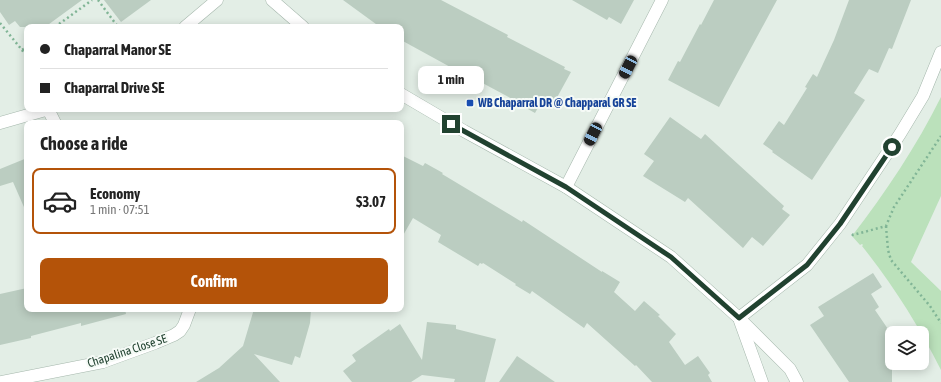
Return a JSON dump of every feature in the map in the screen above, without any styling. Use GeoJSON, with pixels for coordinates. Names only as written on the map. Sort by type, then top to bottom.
{"type":"FeatureCollection","features":[{"type":"Feature","properties":{"kind":"street"},"geometry":{"type":"LineString","coordinates":[[189,24],[217,0]]}},
{"type":"Feature","properties":{"kind":"street"},"geometry":{"type":"LineString","coordinates":[[272,0],[300,24]]}},
{"type":"Feature","properties":{"kind":"street"},"geometry":{"type":"LineString","coordinates":[[566,187],[662,0]]}},
{"type":"Feature","properties":{"kind":"street"},"geometry":{"type":"LineString","coordinates":[[739,318],[807,265],[840,224],[900,134],[923,96],[941,52]]}},
{"type":"Feature","properties":{"kind":"street"},"geometry":{"type":"LineString","coordinates":[[404,96],[464,131],[566,187],[671,257],[739,318],[790,368],[797,382]]}},
{"type":"Feature","properties":{"kind":"street"},"geometry":{"type":"LineString","coordinates":[[0,123],[38,112]]}},
{"type":"Feature","properties":{"kind":"street","name":"Chapalina Close SE"},"geometry":{"type":"LineString","coordinates":[[2,382],[103,362],[160,341],[180,331],[189,312]]}},
{"type":"Feature","properties":{"kind":"street"},"geometry":{"type":"LineString","coordinates":[[739,318],[762,382]]}},
{"type":"Feature","properties":{"kind":"path"},"geometry":{"type":"LineString","coordinates":[[59,24],[92,0]]}},
{"type":"Feature","properties":{"kind":"path"},"geometry":{"type":"LineString","coordinates":[[98,0],[116,24]]}},
{"type":"Feature","properties":{"kind":"path"},"geometry":{"type":"LineString","coordinates":[[0,23],[24,53]]}},
{"type":"Feature","properties":{"kind":"path"},"geometry":{"type":"LineString","coordinates":[[941,136],[894,207],[886,226],[888,250],[891,260],[930,306],[941,323]]}},
{"type":"Feature","properties":{"kind":"path"},"geometry":{"type":"LineString","coordinates":[[840,224],[853,235],[886,226]]}},
{"type":"Feature","properties":{"kind":"green space"},"geometry":{"type":"Polygon","coordinates":[[[941,97],[941,196],[911,262],[941,291],[941,370],[929,347],[929,326],[917,326],[895,291],[862,246],[863,245],[860,245],[852,236],[900,169],[941,97]]]}},
{"type":"Feature","properties":{"kind":"building"},"geometry":{"type":"Polygon","coordinates":[[[0,0],[82,0],[49,24],[24,24],[24,27],[20,27],[15,21],[9,25],[0,12],[0,0]]]}},
{"type":"Feature","properties":{"kind":"building"},"geometry":{"type":"Polygon","coordinates":[[[104,0],[151,0],[121,22],[104,0]]]}},
{"type":"Feature","properties":{"kind":"building"},"geometry":{"type":"Polygon","coordinates":[[[343,0],[441,0],[508,35],[507,37],[565,67],[564,69],[571,72],[554,103],[544,97],[535,113],[517,103],[518,102],[404,42],[404,24],[376,24],[343,0]]]}},
{"type":"Feature","properties":{"kind":"building"},"geometry":{"type":"Polygon","coordinates":[[[572,0],[634,0],[621,24],[609,17],[607,20],[572,0]]]}},
{"type":"Feature","properties":{"kind":"building"},"geometry":{"type":"Polygon","coordinates":[[[714,0],[777,0],[719,107],[668,80],[678,61],[680,62],[714,0]]]}},
{"type":"Feature","properties":{"kind":"building"},"geometry":{"type":"Polygon","coordinates":[[[849,0],[911,0],[892,49],[889,48],[878,73],[869,69],[854,93],[865,100],[812,180],[763,144],[779,121],[784,125],[807,88],[805,87],[813,74],[817,77],[834,40],[849,0]]]}},
{"type":"Feature","properties":{"kind":"building"},"geometry":{"type":"Polygon","coordinates":[[[670,117],[701,139],[705,134],[784,206],[782,209],[790,215],[763,246],[752,237],[743,248],[688,198],[685,202],[643,176],[654,161],[644,154],[670,117]]]}},
{"type":"Feature","properties":{"kind":"building"},"geometry":{"type":"Polygon","coordinates":[[[404,156],[423,166],[425,163],[443,173],[442,174],[522,222],[523,220],[602,272],[620,282],[614,292],[635,311],[644,301],[660,315],[658,316],[676,334],[669,342],[685,365],[698,356],[710,373],[708,375],[712,382],[652,382],[636,365],[635,366],[587,323],[584,328],[532,291],[530,294],[483,263],[480,263],[478,266],[438,242],[441,235],[413,218],[404,234],[404,156]]]}},
{"type":"Feature","properties":{"kind":"building"},"geometry":{"type":"Polygon","coordinates":[[[24,159],[24,207],[13,182],[0,186],[0,169],[24,159]]]}},
{"type":"Feature","properties":{"kind":"building"},"geometry":{"type":"Polygon","coordinates":[[[873,273],[882,287],[871,294],[879,307],[875,310],[886,326],[885,370],[892,370],[892,382],[849,382],[810,325],[824,316],[818,307],[873,273]]]}},
{"type":"Feature","properties":{"kind":"building"},"geometry":{"type":"Polygon","coordinates":[[[24,289],[24,312],[126,312],[126,314],[81,326],[81,323],[31,336],[31,338],[0,345],[0,294],[24,289]]]}},
{"type":"Feature","properties":{"kind":"building"},"geometry":{"type":"Polygon","coordinates":[[[253,312],[311,312],[310,323],[300,358],[295,356],[292,365],[254,354],[280,382],[196,382],[219,368],[243,346],[253,312]]]}},
{"type":"Feature","properties":{"kind":"building"},"geometry":{"type":"Polygon","coordinates":[[[427,322],[456,325],[456,329],[496,339],[485,382],[454,382],[455,379],[422,375],[411,382],[352,382],[343,371],[356,361],[352,355],[389,329],[390,331],[400,324],[422,360],[427,322]]]}},
{"type":"Feature","properties":{"kind":"building"},"geometry":{"type":"Polygon","coordinates":[[[517,356],[555,382],[499,382],[517,356]]]}},
{"type":"Feature","properties":{"kind":"place","name":"WB Chaparral DR @ Chapparal GR SE"},"geometry":{"type":"Point","coordinates":[470,103]}},
{"type":"Feature","properties":{"kind":"route"},"geometry":{"type":"LineString","coordinates":[[451,124],[566,187],[671,257],[739,318],[807,265],[840,224],[892,147]]}}]}
